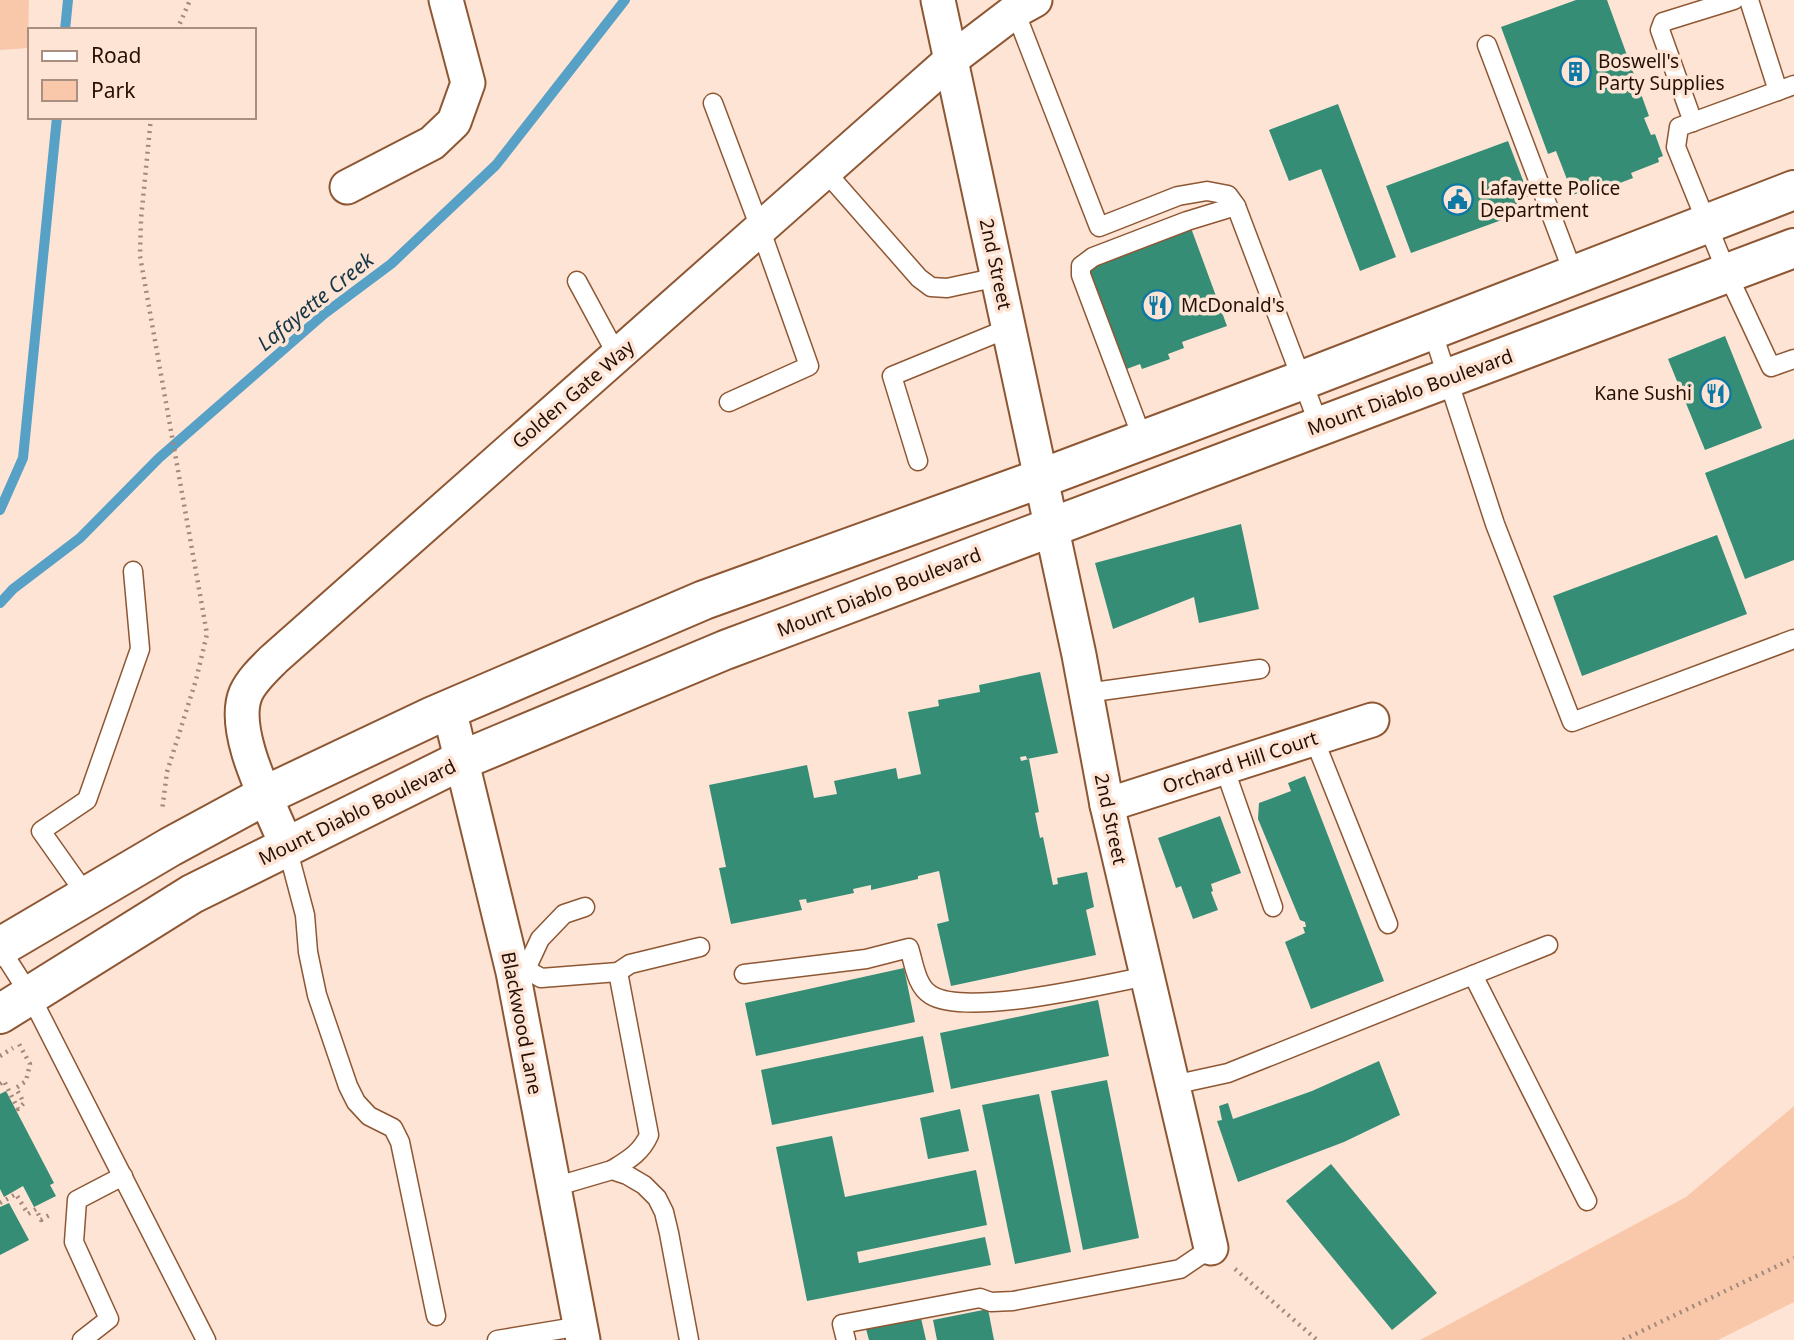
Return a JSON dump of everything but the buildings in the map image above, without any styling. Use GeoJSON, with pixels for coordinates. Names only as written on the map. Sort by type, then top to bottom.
{"type":"FeatureCollection","features":[{"type":"Feature","properties":{"kind":"main road"},"geometry":{"type":"LineString","coordinates":[[0,948],[170,847],[266,795],[449,709],[704,600],[1300,381],[1794,190]]}},
{"type":"Feature","properties":{"kind":"main road","name":"Mount Diablo Boulevard"},"geometry":{"type":"LineString","coordinates":[[16,1018],[192,894],[462,760],[725,650],[1794,248]]}},
{"type":"Feature","properties":{"kind":"street"},"geometry":{"type":"LineString","coordinates":[[347,187],[432,143],[454,122],[468,83],[446,0]]}},
{"type":"Feature","properties":{"kind":"street","name":"2nd Street"},"geometry":{"type":"LineString","coordinates":[[938,0],[1042,478],[1107,805],[1211,1248]]}},
{"type":"Feature","properties":{"kind":"street","name":"Golden Gate Way"},"geometry":{"type":"LineString","coordinates":[[287,847],[243,733],[241,712],[247,692],[258,675],[952,59],[1025,6]]}},
{"type":"Feature","properties":{"kind":"street","name":"Blackwood Lane"},"geometry":{"type":"LineString","coordinates":[[449,709],[519,970],[554,1187],[582,1333]]}},
{"type":"Feature","properties":{"kind":"street","name":"Orchard Hill Court"},"geometry":{"type":"LineString","coordinates":[[1107,805],[1372,720]]}},
{"type":"Feature","properties":{"kind":"lane"},"geometry":{"type":"LineString","coordinates":[[1693,122],[1660,30],[1663,22],[1734,0]]}},
{"type":"Feature","properties":{"kind":"lane"},"geometry":{"type":"LineString","coordinates":[[1749,0],[1786,88],[1679,127],[1676,147],[1727,273],[1771,367],[1794,359]]}},
{"type":"Feature","properties":{"kind":"lane"},"geometry":{"type":"LineString","coordinates":[[1025,6],[1099,228],[1178,196],[1207,191],[1228,195],[1236,206],[1300,381],[1319,425]]}},
{"type":"Feature","properties":{"kind":"lane"},"geometry":{"type":"LineString","coordinates":[[1487,46],[1574,275]]}},
{"type":"Feature","properties":{"kind":"lane"},"geometry":{"type":"LineString","coordinates":[[713,103],[809,366],[729,402]]}},
{"type":"Feature","properties":{"kind":"lane"},"geometry":{"type":"LineString","coordinates":[[825,171],[919,278],[931,287],[947,288],[999,277]]}},
{"type":"Feature","properties":{"kind":"lane"},"geometry":{"type":"LineString","coordinates":[[1143,440],[1081,275],[1081,266],[1093,257],[1187,221],[1236,206]]}},
{"type":"Feature","properties":{"kind":"lane"},"geometry":{"type":"LineString","coordinates":[[578,281],[617,355]]}},
{"type":"Feature","properties":{"kind":"lane"},"geometry":{"type":"LineString","coordinates":[[918,461],[892,376],[1009,328]]}},
{"type":"Feature","properties":{"kind":"lane"},"geometry":{"type":"LineString","coordinates":[[1432,330],[1495,524],[1573,722],[1794,639]]}},
{"type":"Feature","properties":{"kind":"lane"},"geometry":{"type":"LineString","coordinates":[[87,896],[41,831],[87,800],[140,649],[132,571]]}},
{"type":"Feature","properties":{"kind":"lane"},"geometry":{"type":"LineString","coordinates":[[1086,692],[1260,668]]}},
{"type":"Feature","properties":{"kind":"lane"},"geometry":{"type":"LineString","coordinates":[[1314,738],[1388,924]]}},
{"type":"Feature","properties":{"kind":"lane"},"geometry":{"type":"LineString","coordinates":[[1224,767],[1273,907]]}},
{"type":"Feature","properties":{"kind":"lane"},"geometry":{"type":"LineString","coordinates":[[287,847],[305,915],[308,951],[317,995],[348,1086],[369,1116],[393,1128],[400,1142],[436,1316]]}},
{"type":"Feature","properties":{"kind":"lane"},"geometry":{"type":"LineString","coordinates":[[585,907],[564,914],[540,939],[519,970],[541,978],[618,972],[630,964],[700,947]]}},
{"type":"Feature","properties":{"kind":"lane"},"geometry":{"type":"LineString","coordinates":[[1173,1085],[1228,1073],[1548,945]]}},
{"type":"Feature","properties":{"kind":"lane"},"geometry":{"type":"LineString","coordinates":[[0,948],[16,1018],[123,1176],[206,1340]]}},
{"type":"Feature","properties":{"kind":"lane"},"geometry":{"type":"LineString","coordinates":[[744,974],[866,959],[909,948],[920,982],[929,994],[943,1001],[960,1003],[1013,1000],[1147,976]]}},
{"type":"Feature","properties":{"kind":"lane"},"geometry":{"type":"LineString","coordinates":[[554,1187],[612,1170],[635,1156],[649,1135],[618,972]]}},
{"type":"Feature","properties":{"kind":"lane"},"geometry":{"type":"LineString","coordinates":[[1473,975],[1587,1201]]}},
{"type":"Feature","properties":{"kind":"lane"},"geometry":{"type":"LineString","coordinates":[[612,1170],[644,1185],[657,1198],[664,1212],[689,1340]]}},
{"type":"Feature","properties":{"kind":"lane"},"geometry":{"type":"LineString","coordinates":[[82,1340],[109,1319],[74,1242],[77,1200],[123,1176]]}},
{"type":"Feature","properties":{"kind":"lane"},"geometry":{"type":"LineString","coordinates":[[846,1340],[842,1324],[980,1298],[991,1302],[1013,1301],[1180,1269],[1211,1248]]}},
{"type":"Feature","properties":{"kind":"lane"},"geometry":{"type":"LineString","coordinates":[[497,1340],[582,1333]]}},
{"type":"Feature","properties":{"kind":"path"},"geometry":{"type":"LineString","coordinates":[[178,28],[190,0]]}},
{"type":"Feature","properties":{"kind":"path"},"geometry":{"type":"LineString","coordinates":[[151,119],[141,219],[141,256],[207,634],[196,680],[167,772],[162,831],[170,847]]}},
{"type":"Feature","properties":{"kind":"path"},"geometry":{"type":"LineString","coordinates":[[0,1084],[4,1082],[18,1109],[24,1103],[16,1088],[26,1081],[30,1064],[16,1018]]}},
{"type":"Feature","properties":{"kind":"path"},"geometry":{"type":"LineString","coordinates":[[0,1203],[16,1194],[28,1214],[36,1209],[41,1220],[77,1200]]}},
{"type":"Feature","properties":{"kind":"path"},"geometry":{"type":"LineString","coordinates":[[1211,1248],[1317,1340]]}},
{"type":"Feature","properties":{"kind":"path"},"geometry":{"type":"LineString","coordinates":[[1623,1340],[1794,1258]]}},
{"type":"Feature","properties":{"kind":"green space"},"geometry":{"type":"Polygon","coordinates":[[[0,0],[29,0],[28,48],[0,50],[0,0]]]}},
{"type":"Feature","properties":{"kind":"green space"},"geometry":{"type":"Polygon","coordinates":[[[1794,1106],[1794,1302],[1718,1340],[1420,1340],[1686,1197],[1794,1106]]]}},
{"type":"Feature","properties":{"kind":"waterway"},"geometry":{"type":"LineString","coordinates":[[65,28],[68,0]]}},
{"type":"Feature","properties":{"kind":"waterway","name":"Lafayette Creek"},"geometry":{"type":"LineString","coordinates":[[0,603],[13,589],[80,538],[159,458],[324,314],[391,264],[496,165],[625,0]]}},
{"type":"Feature","properties":{"kind":"waterway"},"geometry":{"type":"LineString","coordinates":[[0,510],[23,458],[57,119]]}},
{"type":"Feature","properties":{"kind":"place","name":"Boswell's Party Supplies"},"geometry":{"type":"Point","coordinates":[1575,72]}},
{"type":"Feature","properties":{"kind":"place","name":"Lafayette Police Department"},"geometry":{"type":"Point","coordinates":[1457,199]}},
{"type":"Feature","properties":{"kind":"place","name":"McDonald's"},"geometry":{"type":"Point","coordinates":[1158,305]}},
{"type":"Feature","properties":{"kind":"place","name":"Kane Sushi"},"geometry":{"type":"Point","coordinates":[1715,393]}}]}
